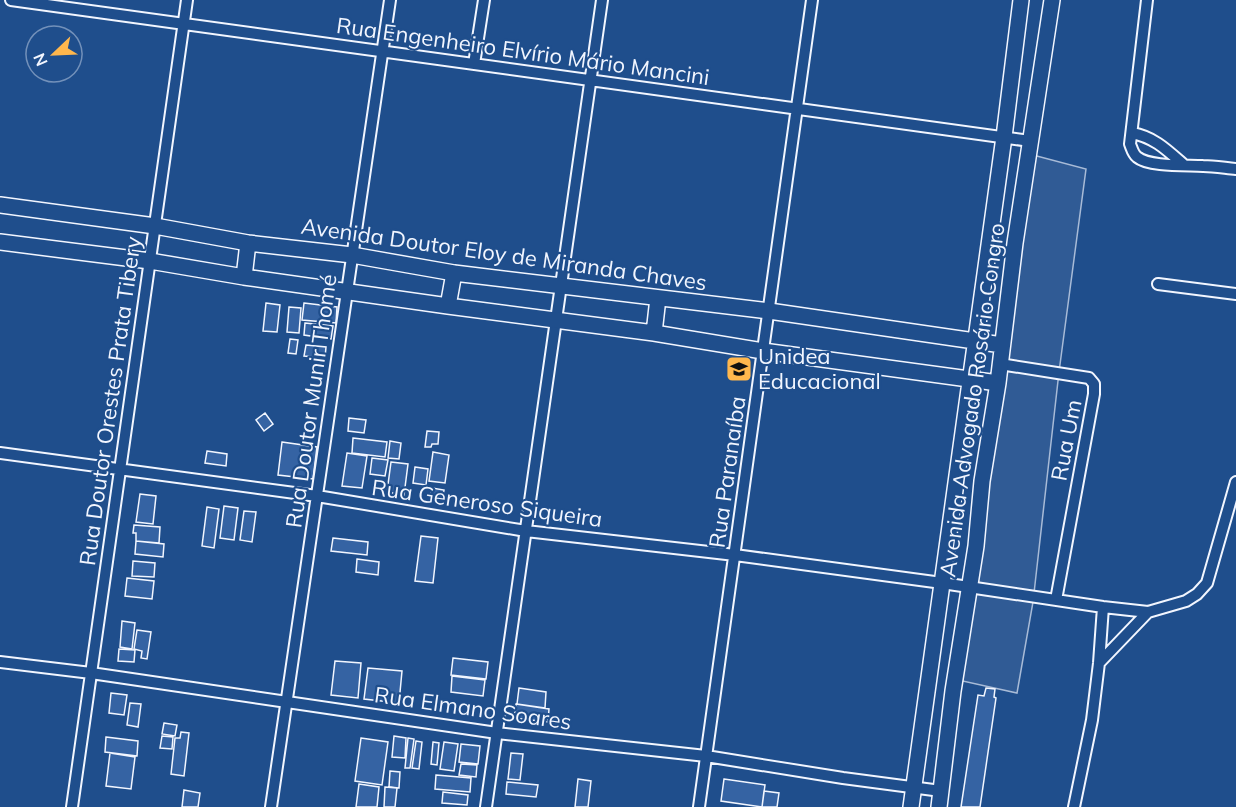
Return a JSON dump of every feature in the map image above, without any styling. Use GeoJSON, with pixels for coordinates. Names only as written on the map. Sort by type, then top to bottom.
{"type":"FeatureCollection","features":[{"type":"Feature","properties":{"kind":"street","name":"Rua Engenheiro Elvírio Mário Mancini"},"geometry":{"type":"LineString","coordinates":[[11,0],[1030,141]]}},
{"type":"Feature","properties":{"kind":"street","name":"Rua Doutor Orestes Prata Tibery"},"geometry":{"type":"LineString","coordinates":[[72,807],[187,0]]}},
{"type":"Feature","properties":{"kind":"street","name":"Rua Doutor Munir Thomé"},"geometry":{"type":"LineString","coordinates":[[272,807],[390,0]]}},
{"type":"Feature","properties":{"kind":"street"},"geometry":{"type":"LineString","coordinates":[[474,64],[483,0]]}},
{"type":"Feature","properties":{"kind":"street"},"geometry":{"type":"LineString","coordinates":[[486,807],[602,0]]}},
{"type":"Feature","properties":{"kind":"street","name":"Rua Paranaíba"},"geometry":{"type":"LineString","coordinates":[[699,807],[812,0]]}},
{"type":"Feature","properties":{"kind":"street","name":"Avenida Advogado Rosário Congro"},"geometry":{"type":"LineString","coordinates":[[911,807],[1021,0]]}},
{"type":"Feature","properties":{"kind":"street","name":"Avenida Advogado Rosário Congro"},"geometry":{"type":"LineString","coordinates":[[939,807],[953,691],[976,546],[982,481],[998,383],[1015,243],[1052,0]]}},
{"type":"Feature","properties":{"kind":"street"},"geometry":{"type":"LineString","coordinates":[[1148,3],[1131,133],[1130,144],[1133,152],[1144,161],[1216,166],[1236,170]]}},
{"type":"Feature","properties":{"kind":"street"},"geometry":{"type":"LineString","coordinates":[[1131,133],[1151,138],[1184,165]]}},
{"type":"Feature","properties":{"kind":"street","name":"Avenida Doutor Eloy de Miranda Chaves"},"geometry":{"type":"LineString","coordinates":[[0,205],[155,226],[248,243],[352,255],[454,273],[769,311],[1002,345]]}},
{"type":"Feature","properties":{"kind":"street"},"geometry":{"type":"LineString","coordinates":[[990,239],[1015,243]]}},
{"type":"Feature","properties":{"kind":"street"},"geometry":{"type":"LineString","coordinates":[[0,242],[150,261],[244,277],[998,383]]}},
{"type":"Feature","properties":{"kind":"street"},"geometry":{"type":"LineString","coordinates":[[244,277],[248,243]]}},
{"type":"Feature","properties":{"kind":"street"},"geometry":{"type":"LineString","coordinates":[[448,306],[454,273]]}},
{"type":"Feature","properties":{"kind":"street"},"geometry":{"type":"LineString","coordinates":[[1158,284],[1236,294]]}},
{"type":"Feature","properties":{"kind":"street"},"geometry":{"type":"LineString","coordinates":[[654,333],[658,298]]}},
{"type":"Feature","properties":{"kind":"street","name":"Rua Um"},"geometry":{"type":"LineString","coordinates":[[1000,364],[1089,378],[1094,384],[1056,600]]}},
{"type":"Feature","properties":{"kind":"street","name":"Rua Generoso Siqueira"},"geometry":{"type":"LineString","coordinates":[[0,453],[317,496],[526,531],[735,555],[1103,608],[1148,612]]}},
{"type":"Feature","properties":{"kind":"street"},"geometry":{"type":"LineString","coordinates":[[958,475],[982,481]]}},
{"type":"Feature","properties":{"kind":"street"},"geometry":{"type":"LineString","coordinates":[[1099,663],[1148,612],[1186,601],[1207,584],[1236,482]]}},
{"type":"Feature","properties":{"kind":"street"},"geometry":{"type":"LineString","coordinates":[[1074,807],[1092,720],[1103,608]]}},
{"type":"Feature","properties":{"kind":"street","name":"Rua Elmano Soares"},"geometry":{"type":"LineString","coordinates":[[0,662],[91,673],[497,733],[706,756],[941,791]]}},
{"type":"Feature","properties":{"kind":"street"},"geometry":{"type":"LineString","coordinates":[[928,688],[953,691]]}},
{"type":"Feature","properties":{"kind":"shaded area"},"geometry":{"type":"Polygon","coordinates":[[[1033,155],[1086,169],[1059,372],[1033,602],[1017,693],[958,680],[1033,155]]]}},
{"type":"Feature","properties":{"kind":"building"},"geometry":{"type":"Polygon","coordinates":[[[266,303],[280,305],[277,332],[263,331],[266,303]]]}},
{"type":"Feature","properties":{"kind":"building"},"geometry":{"type":"Polygon","coordinates":[[[304,303],[337,307],[336,323],[302,320],[304,303]]]}},
{"type":"Feature","properties":{"kind":"building"},"geometry":{"type":"Polygon","coordinates":[[[289,307],[301,308],[299,333],[287,332],[289,307]]]}},
{"type":"Feature","properties":{"kind":"building"},"geometry":{"type":"Polygon","coordinates":[[[305,323],[333,326],[331,339],[304,335],[305,323]]]}},
{"type":"Feature","properties":{"kind":"building"},"geometry":{"type":"Polygon","coordinates":[[[290,339],[298,340],[296,354],[288,353],[290,339]]]}},
{"type":"Feature","properties":{"kind":"building"},"geometry":{"type":"Polygon","coordinates":[[[306,345],[326,347],[325,358],[304,356],[306,345]]]}},
{"type":"Feature","properties":{"kind":"building"},"geometry":{"type":"Polygon","coordinates":[[[265,413],[273,424],[264,431],[256,420],[265,413]]]}},
{"type":"Feature","properties":{"kind":"building"},"geometry":{"type":"Polygon","coordinates":[[[349,418],[366,420],[364,433],[348,431],[349,418]]]}},
{"type":"Feature","properties":{"kind":"building"},"geometry":{"type":"Polygon","coordinates":[[[427,431],[439,432],[438,444],[425,447],[427,431]]]}},
{"type":"Feature","properties":{"kind":"building"},"geometry":{"type":"Polygon","coordinates":[[[353,438],[387,442],[385,457],[352,453],[353,438]]]}},
{"type":"Feature","properties":{"kind":"building"},"geometry":{"type":"Polygon","coordinates":[[[390,441],[401,443],[399,459],[388,458],[390,441]]]}},
{"type":"Feature","properties":{"kind":"building"},"geometry":{"type":"Polygon","coordinates":[[[282,442],[317,447],[313,479],[278,475],[282,442]]]}},
{"type":"Feature","properties":{"kind":"building"},"geometry":{"type":"Polygon","coordinates":[[[207,451],[227,454],[226,466],[205,463],[207,451]]]}},
{"type":"Feature","properties":{"kind":"building"},"geometry":{"type":"Polygon","coordinates":[[[433,452],[449,455],[445,483],[429,481],[433,452]]]}},
{"type":"Feature","properties":{"kind":"building"},"geometry":{"type":"Polygon","coordinates":[[[347,453],[367,456],[362,488],[342,486],[347,453]]]}},
{"type":"Feature","properties":{"kind":"building"},"geometry":{"type":"Polygon","coordinates":[[[372,458],[388,460],[385,476],[370,474],[372,458]]]}},
{"type":"Feature","properties":{"kind":"building"},"geometry":{"type":"Polygon","coordinates":[[[391,462],[408,464],[404,495],[387,492],[391,462]]]}},
{"type":"Feature","properties":{"kind":"building"},"geometry":{"type":"Polygon","coordinates":[[[415,467],[428,469],[426,485],[413,483],[415,467]]]}},
{"type":"Feature","properties":{"kind":"building"},"geometry":{"type":"Polygon","coordinates":[[[432,488],[444,490],[442,500],[430,498],[432,488]]]}},
{"type":"Feature","properties":{"kind":"building"},"geometry":{"type":"Polygon","coordinates":[[[140,494],[156,496],[153,524],[136,522],[140,494]]]}},
{"type":"Feature","properties":{"kind":"building"},"geometry":{"type":"Polygon","coordinates":[[[224,506],[238,508],[234,540],[220,538],[224,506]]]}},
{"type":"Feature","properties":{"kind":"building"},"geometry":{"type":"Polygon","coordinates":[[[207,507],[219,509],[214,548],[202,546],[207,507]]]}},
{"type":"Feature","properties":{"kind":"building"},"geometry":{"type":"Polygon","coordinates":[[[244,511],[256,512],[252,542],[240,540],[244,511]]]}},
{"type":"Feature","properties":{"kind":"building"},"geometry":{"type":"Polygon","coordinates":[[[134,525],[160,527],[159,543],[136,541],[136,533],[133,533],[134,525]]]}},
{"type":"Feature","properties":{"kind":"building"},"geometry":{"type":"Polygon","coordinates":[[[421,536],[438,538],[433,583],[415,581],[421,536]]]}},
{"type":"Feature","properties":{"kind":"building"},"geometry":{"type":"Polygon","coordinates":[[[333,538],[368,542],[367,555],[331,551],[333,538]]]}},
{"type":"Feature","properties":{"kind":"building"},"geometry":{"type":"Polygon","coordinates":[[[136,541],[164,544],[163,557],[135,554],[136,541]]]}},
{"type":"Feature","properties":{"kind":"building"},"geometry":{"type":"Polygon","coordinates":[[[357,559],[379,562],[378,575],[356,572],[357,559]]]}},
{"type":"Feature","properties":{"kind":"building"},"geometry":{"type":"Polygon","coordinates":[[[133,561],[155,563],[154,577],[132,576],[133,561]]]}},
{"type":"Feature","properties":{"kind":"building"},"geometry":{"type":"Polygon","coordinates":[[[127,578],[154,581],[152,599],[125,596],[127,578]]]}},
{"type":"Feature","properties":{"kind":"building"},"geometry":{"type":"Polygon","coordinates":[[[122,621],[135,623],[132,649],[120,647],[122,621]]]}},
{"type":"Feature","properties":{"kind":"building"},"geometry":{"type":"Polygon","coordinates":[[[137,630],[151,632],[147,659],[141,658],[142,651],[134,649],[137,630]]]}},
{"type":"Feature","properties":{"kind":"building"},"geometry":{"type":"Polygon","coordinates":[[[119,649],[135,650],[134,662],[118,661],[119,649]]]}},
{"type":"Feature","properties":{"kind":"building"},"geometry":{"type":"Polygon","coordinates":[[[453,658],[488,662],[486,679],[451,675],[453,658]]]}},
{"type":"Feature","properties":{"kind":"building"},"geometry":{"type":"Polygon","coordinates":[[[335,661],[361,663],[358,698],[331,695],[335,661]]]}},
{"type":"Feature","properties":{"kind":"building"},"geometry":{"type":"Polygon","coordinates":[[[368,668],[402,671],[399,703],[364,699],[368,668]]]}},
{"type":"Feature","properties":{"kind":"building"},"geometry":{"type":"Polygon","coordinates":[[[452,676],[485,680],[483,696],[451,692],[452,676]]]}},
{"type":"Feature","properties":{"kind":"building"},"geometry":{"type":"Polygon","coordinates":[[[519,688],[546,692],[545,708],[517,704],[519,688]]]}},
{"type":"Feature","properties":{"kind":"building"},"geometry":{"type":"Polygon","coordinates":[[[986,688],[995,689],[994,697],[996,698],[980,807],[961,807],[978,695],[984,696],[986,688]]]}},
{"type":"Feature","properties":{"kind":"building"},"geometry":{"type":"Polygon","coordinates":[[[111,693],[127,695],[124,715],[109,713],[111,693]]]}},
{"type":"Feature","properties":{"kind":"building"},"geometry":{"type":"Polygon","coordinates":[[[130,703],[141,704],[138,727],[127,725],[130,703]]]}},
{"type":"Feature","properties":{"kind":"building"},"geometry":{"type":"Polygon","coordinates":[[[516,704],[549,709],[548,722],[514,718],[516,704]]]}},
{"type":"Feature","properties":{"kind":"building"},"geometry":{"type":"Polygon","coordinates":[[[164,723],[177,725],[175,736],[162,734],[164,723]]]}},
{"type":"Feature","properties":{"kind":"building"},"geometry":{"type":"Polygon","coordinates":[[[181,732],[189,733],[184,776],[171,774],[175,738],[180,738],[181,732]]]}},
{"type":"Feature","properties":{"kind":"building"},"geometry":{"type":"Polygon","coordinates":[[[162,736],[173,737],[172,749],[160,748],[162,736]]]}},
{"type":"Feature","properties":{"kind":"building"},"geometry":{"type":"Polygon","coordinates":[[[394,736],[406,738],[405,758],[392,757],[394,736]]]}},
{"type":"Feature","properties":{"kind":"building"},"geometry":{"type":"Polygon","coordinates":[[[106,737],[138,741],[137,756],[105,752],[106,737]]]}},
{"type":"Feature","properties":{"kind":"building"},"geometry":{"type":"Polygon","coordinates":[[[361,738],[388,742],[382,785],[355,781],[361,738]]]}},
{"type":"Feature","properties":{"kind":"building"},"geometry":{"type":"Polygon","coordinates":[[[408,738],[414,739],[410,768],[405,768],[408,738]]]}},
{"type":"Feature","properties":{"kind":"building"},"geometry":{"type":"Polygon","coordinates":[[[416,741],[422,742],[419,769],[412,768],[416,741]]]}},
{"type":"Feature","properties":{"kind":"building"},"geometry":{"type":"Polygon","coordinates":[[[433,742],[439,743],[437,765],[431,764],[433,742]]]}},
{"type":"Feature","properties":{"kind":"building"},"geometry":{"type":"Polygon","coordinates":[[[444,742],[458,744],[454,771],[440,769],[444,742]]]}},
{"type":"Feature","properties":{"kind":"building"},"geometry":{"type":"Polygon","coordinates":[[[461,744],[480,746],[478,764],[459,762],[461,744]]]}},
{"type":"Feature","properties":{"kind":"building"},"geometry":{"type":"Polygon","coordinates":[[[110,753],[135,757],[131,789],[106,786],[110,753]]]}},
{"type":"Feature","properties":{"kind":"building"},"geometry":{"type":"Polygon","coordinates":[[[511,753],[523,754],[520,780],[508,779],[511,753]]]}},
{"type":"Feature","properties":{"kind":"building"},"geometry":{"type":"Polygon","coordinates":[[[461,764],[477,765],[476,777],[459,775],[461,764]]]}},
{"type":"Feature","properties":{"kind":"building"},"geometry":{"type":"Polygon","coordinates":[[[390,771],[400,772],[399,788],[389,787],[390,771]]]}},
{"type":"Feature","properties":{"kind":"building"},"geometry":{"type":"Polygon","coordinates":[[[436,775],[471,778],[470,792],[435,789],[436,775]]]}},
{"type":"Feature","properties":{"kind":"building"},"geometry":{"type":"Polygon","coordinates":[[[578,779],[591,781],[588,807],[575,807],[578,779]]]}},
{"type":"Feature","properties":{"kind":"building"},"geometry":{"type":"Polygon","coordinates":[[[724,779],[765,785],[762,807],[721,801],[724,779]]]}},
{"type":"Feature","properties":{"kind":"building"},"geometry":{"type":"Polygon","coordinates":[[[507,782],[538,785],[536,797],[506,794],[507,782]]]}},
{"type":"Feature","properties":{"kind":"building"},"geometry":{"type":"Polygon","coordinates":[[[359,784],[379,787],[377,807],[356,807],[359,784]]]}},
{"type":"Feature","properties":{"kind":"building"},"geometry":{"type":"Polygon","coordinates":[[[385,787],[397,788],[395,807],[384,807],[385,787]]]}},
{"type":"Feature","properties":{"kind":"building"},"geometry":{"type":"Polygon","coordinates":[[[184,790],[200,793],[198,807],[182,807],[184,790]]]}},
{"type":"Feature","properties":{"kind":"building"},"geometry":{"type":"Polygon","coordinates":[[[764,791],[779,793],[777,807],[762,807],[764,791]]]}},
{"type":"Feature","properties":{"kind":"building"},"geometry":{"type":"Polygon","coordinates":[[[443,792],[468,795],[467,805],[442,803],[443,792]]]}},
{"type":"Feature","properties":{"kind":"place","name":"Unidea Educacional"},"geometry":{"type":"Point","coordinates":[739,369]}}]}
